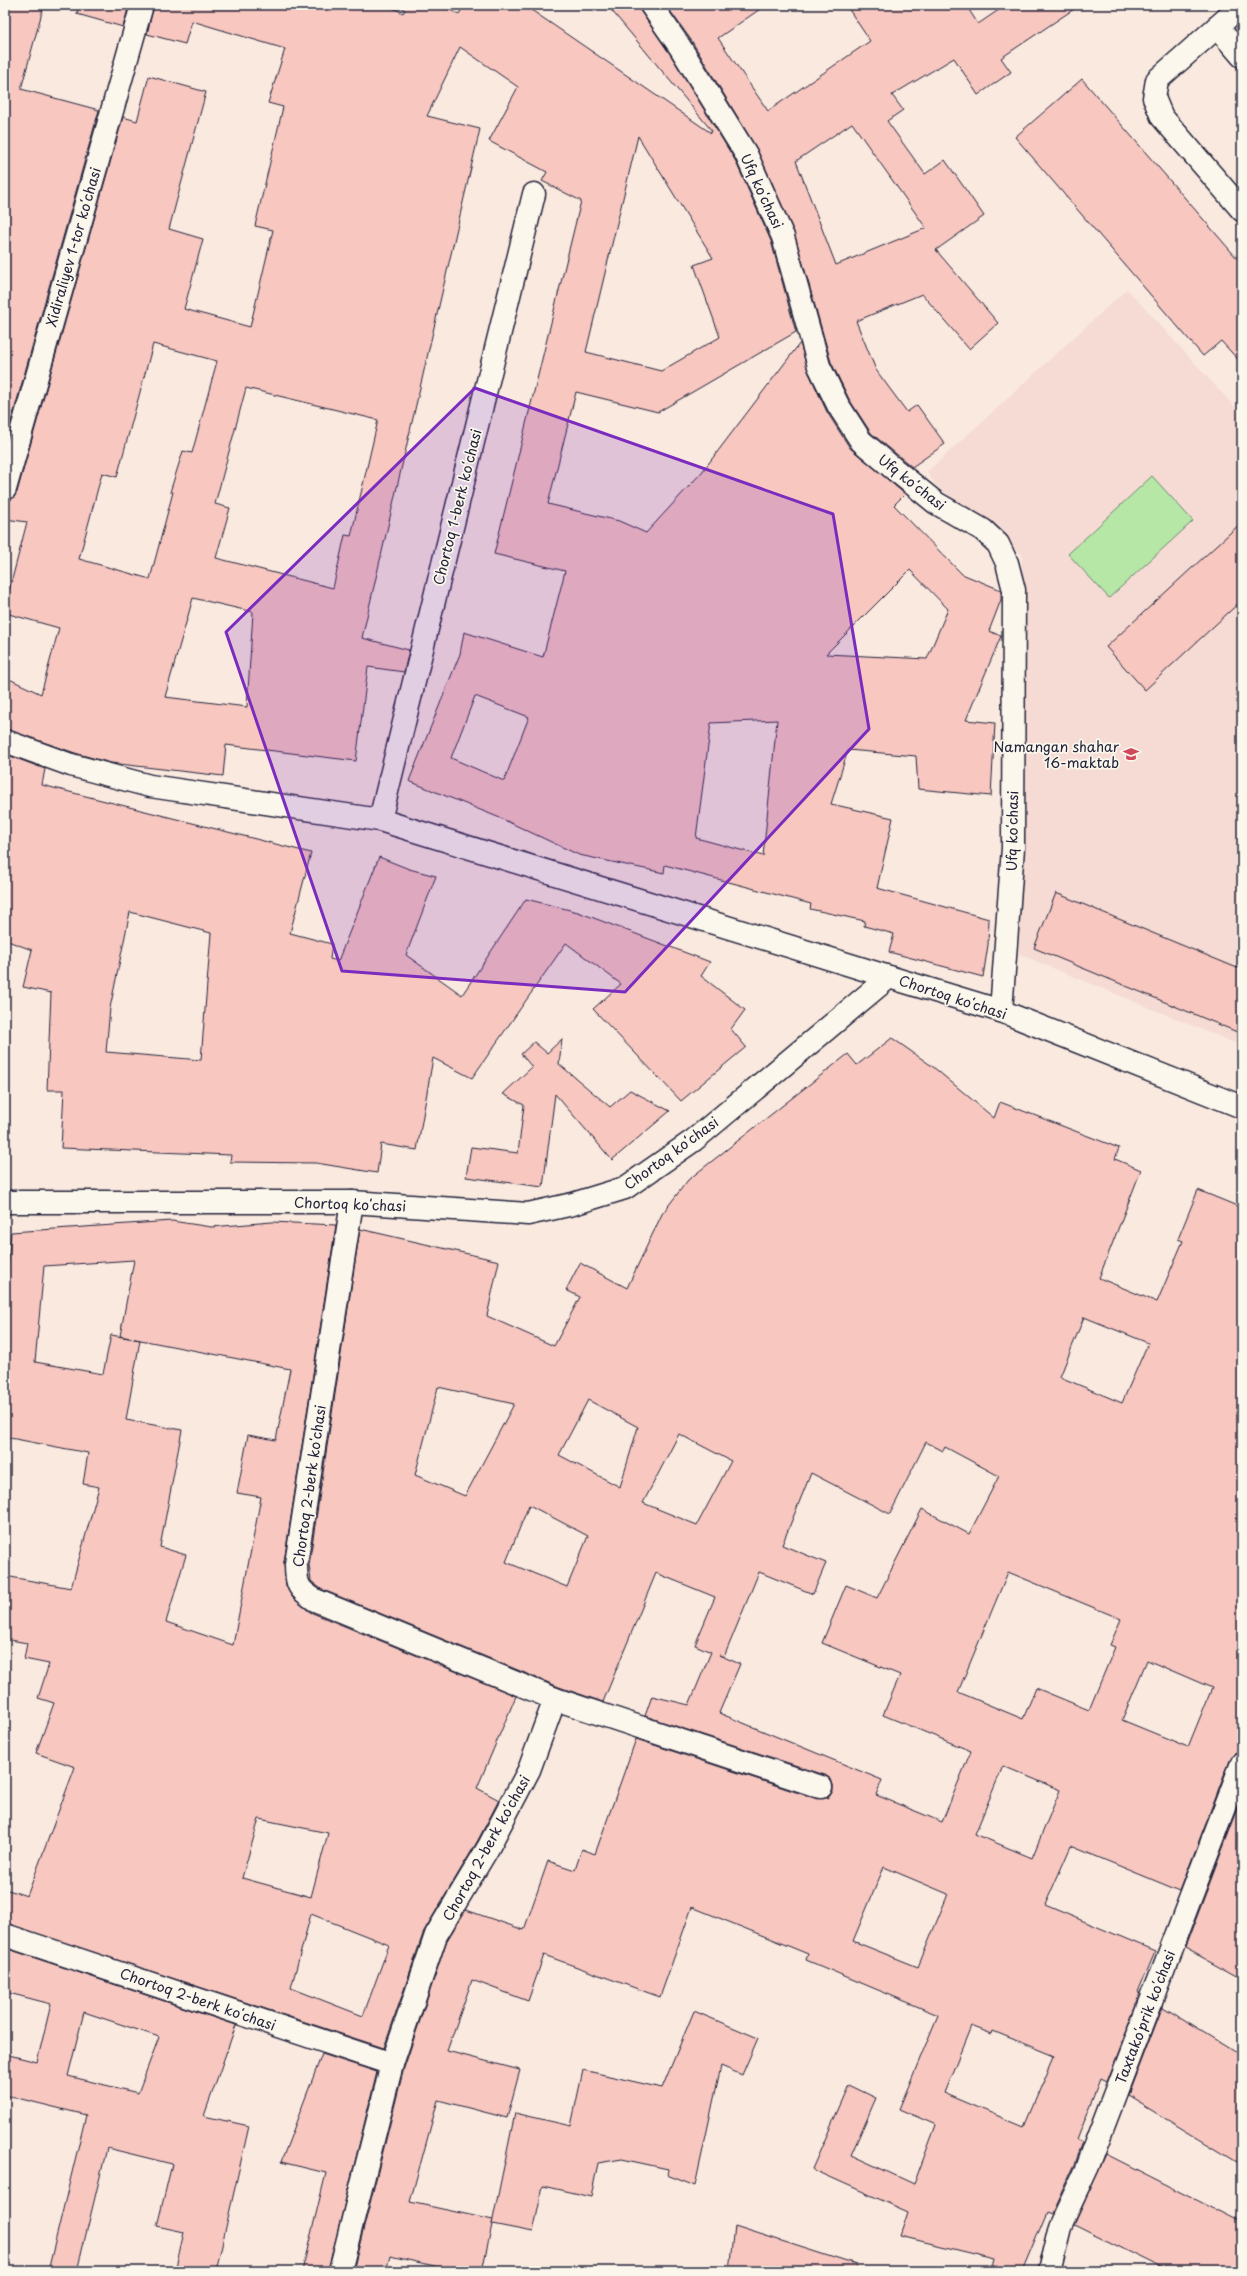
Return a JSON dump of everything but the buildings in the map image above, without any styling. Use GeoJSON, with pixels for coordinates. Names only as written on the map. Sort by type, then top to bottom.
{"type":"FeatureCollection","features":[{"type":"Feature","properties":{"kind":"street","name":"Xidiraliyev 1-tor koʻchasi"},"geometry":{"type":"LineString","coordinates":[[5,489],[142,5]]}},
{"type":"Feature","properties":{"kind":"street","name":"Ufq koʻchasi"},"geometry":{"type":"LineString","coordinates":[[651,5],[680,47],[746,154],[783,237],[819,366],[838,405],[861,441],[936,503],[982,530],[998,544],[1007,563],[1014,590],[1013,848],[1000,1011]]}},
{"type":"Feature","properties":{"kind":"street"},"geometry":{"type":"LineString","coordinates":[[1242,5],[1157,80],[1154,98],[1162,117],[1242,210]]}},
{"type":"Feature","properties":{"kind":"street"},"geometry":{"type":"LineString","coordinates":[[1217,27],[1242,56]]}},
{"type":"Feature","properties":{"kind":"street","name":"Chortoq 1-berk koʻchasi"},"geometry":{"type":"LineString","coordinates":[[380,820],[534,194]]}},
{"type":"Feature","properties":{"kind":"street"},"geometry":{"type":"LineString","coordinates":[[5,741],[71,765],[150,786],[380,820],[889,976]]}},
{"type":"Feature","properties":{"kind":"street","name":"Chortoq koʻchasi"},"geometry":{"type":"LineString","coordinates":[[5,1202],[352,1202],[528,1214],[573,1204],[625,1188],[694,1140],[889,976],[1000,1011],[1242,1107]]}},
{"type":"Feature","properties":{"kind":"street","name":"Chortoq 2-berk koʻchasi"},"geometry":{"type":"LineString","coordinates":[[352,1202],[296,1564],[296,1579],[301,1591],[315,1600],[555,1699],[821,1787]]}},
{"type":"Feature","properties":{"kind":"street","name":"Chortoq 2-berk koʻchasi"},"geometry":{"type":"LineString","coordinates":[[340,2271],[392,2064],[436,1935],[488,1848],[529,1770],[555,1699]]}},
{"type":"Feature","properties":{"kind":"street","name":"Taxtakoʻprik koʻchasi"},"geometry":{"type":"LineString","coordinates":[[1050,2271],[1060,2226],[1088,2166],[1242,1763]]}},
{"type":"Feature","properties":{"kind":"street","name":"Chortoq 2-berk koʻchasi"},"geometry":{"type":"LineString","coordinates":[[5,1935],[392,2064]]}},
{"type":"Feature","properties":{"kind":"highlighted area"},"geometry":{"type":"Polygon","coordinates":[[[475,388],[833,514],[869,729],[625,992],[342,971],[226,632],[475,388]]]}},
{"type":"Feature","properties":{"kind":"shaded area","name":"Namangan shahar 16-maktab"},"geometry":{"type":"Polygon","coordinates":[[[1127,289],[1242,415],[1242,1046],[1019,954],[1022,554],[961,507],[935,484],[927,472],[1127,289]]]}},
{"type":"Feature","properties":{"kind":"green space"},"geometry":{"type":"Polygon","coordinates":[[[1152,476],[1193,521],[1109,598],[1068,554],[1152,476]]]}},
{"type":"Feature","properties":{"kind":"place","name":"Namangan shahar 16-maktab"},"geometry":{"type":"Point","coordinates":[1131,754]}}]}
